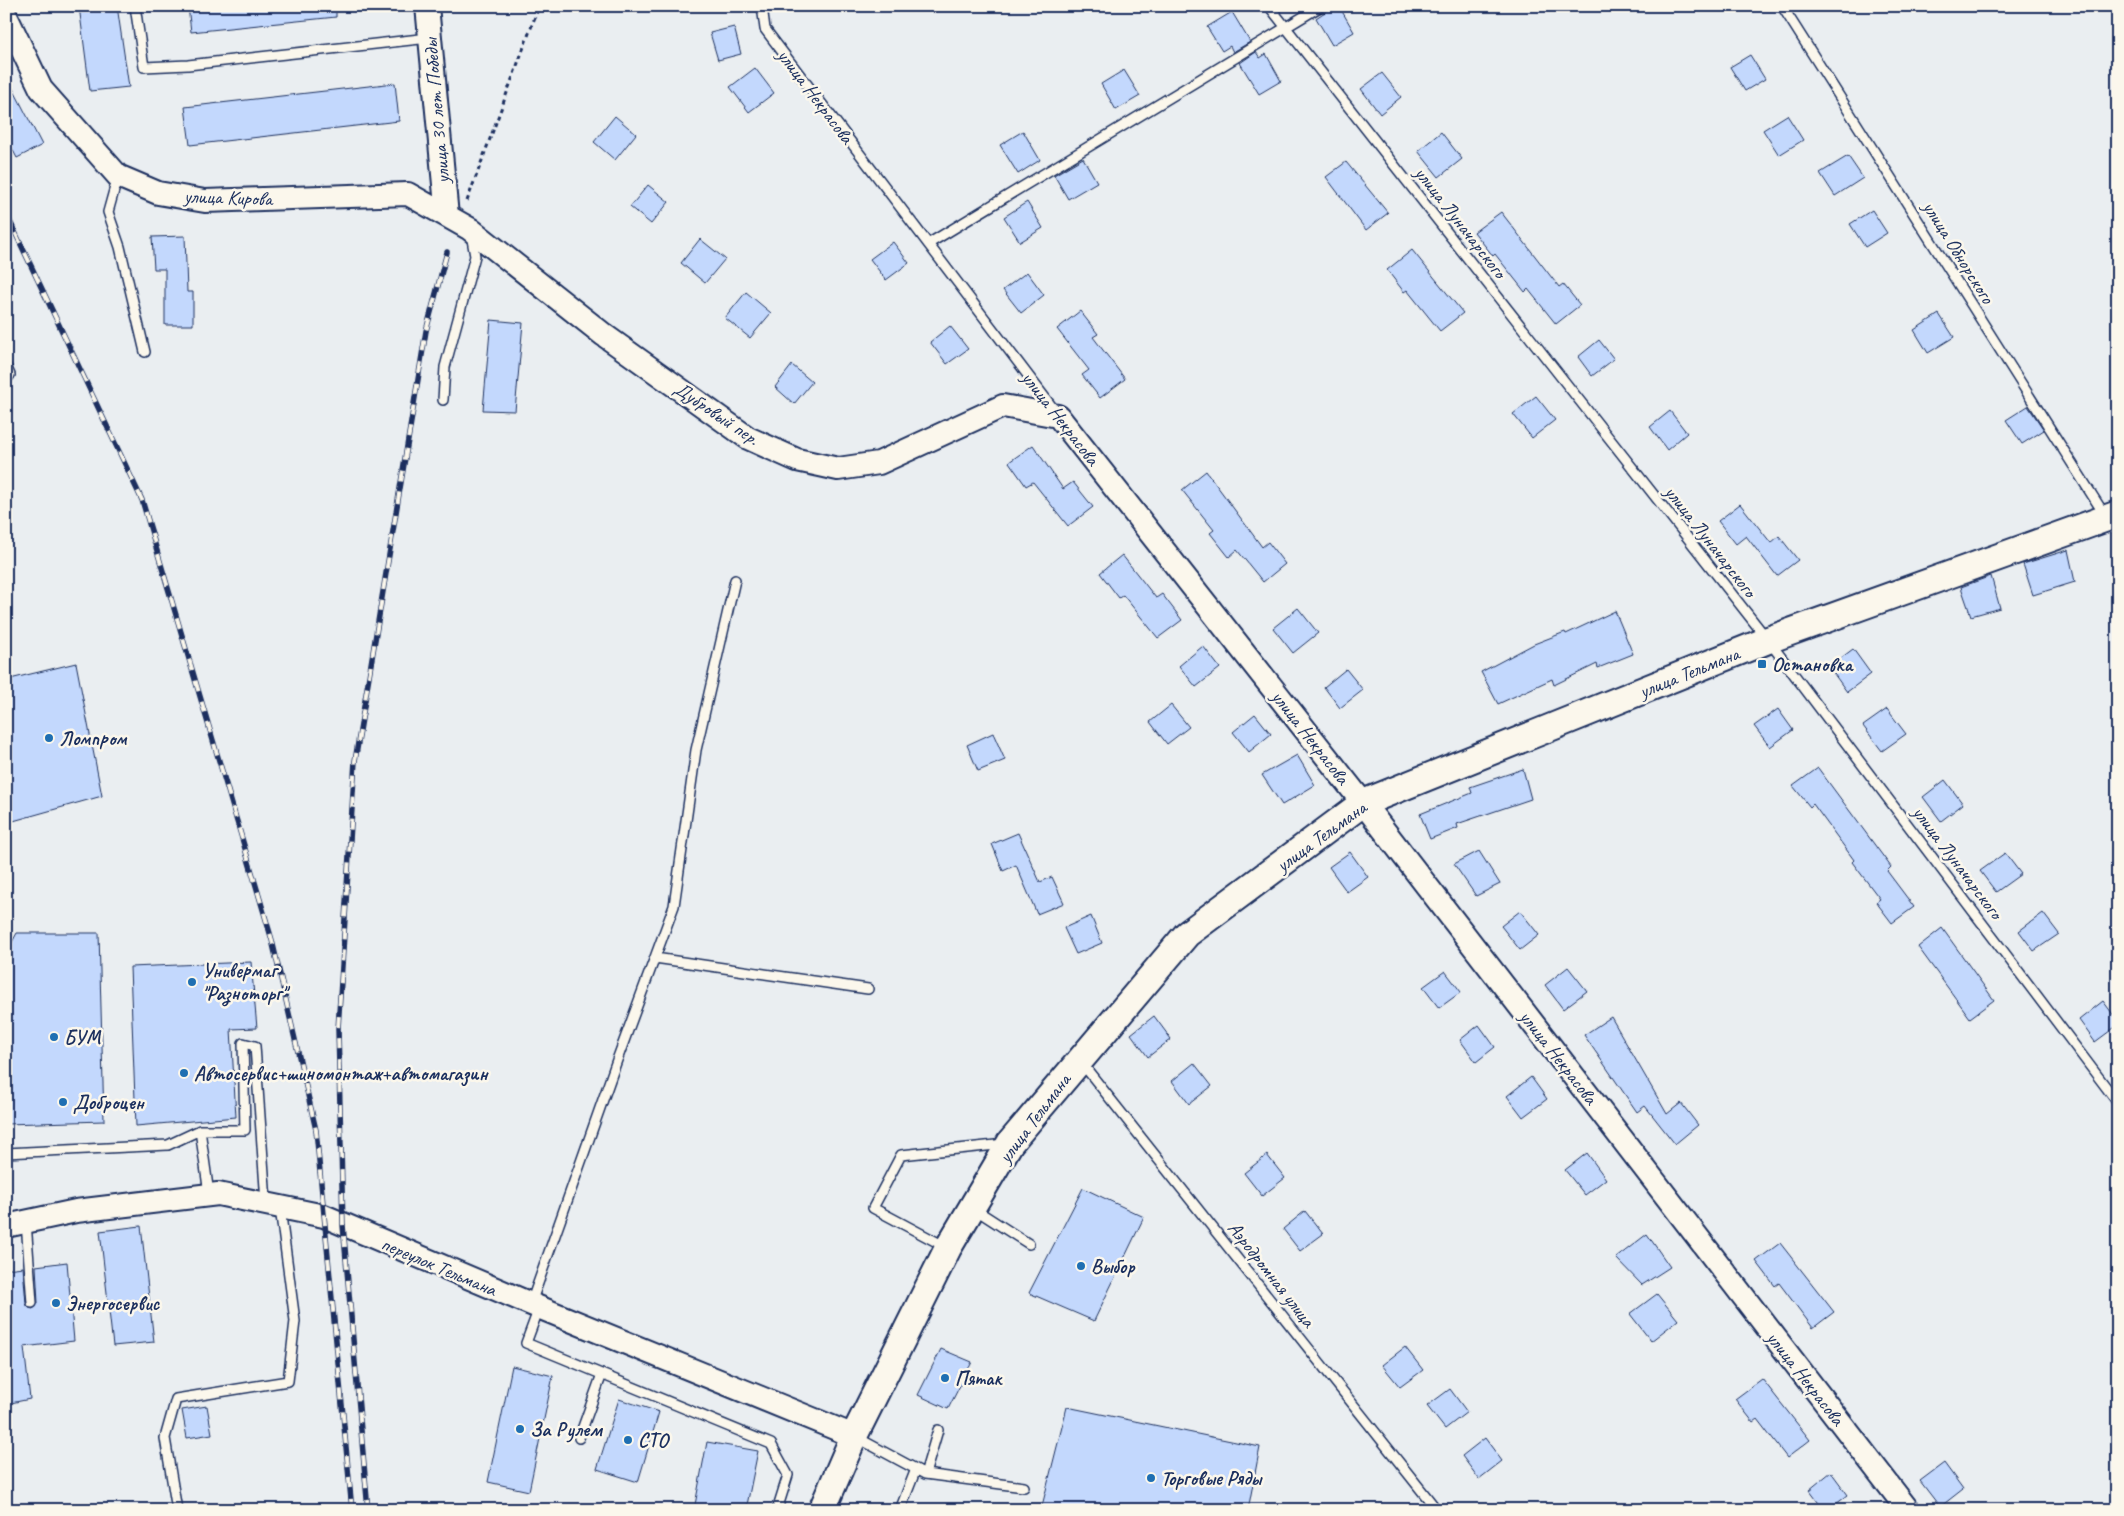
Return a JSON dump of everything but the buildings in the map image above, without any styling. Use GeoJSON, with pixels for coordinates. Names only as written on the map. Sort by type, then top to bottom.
{"type":"FeatureCollection","features":[{"type":"Feature","properties":{"kind":"main road","name":"улица Тельмана"},"geometry":{"type":"LineString","coordinates":[[822,1510],[854,1436],[948,1248],[1010,1143],[1187,934],[1363,803],[1768,640],[2112,516]]}},
{"type":"Feature","properties":{"kind":"street","name":"улица 30 лет Победы"},"geometry":{"type":"LineString","coordinates":[[427,6],[430,38],[458,223]]}},
{"type":"Feature","properties":{"kind":"street","name":"улица Кирова"},"geometry":{"type":"LineString","coordinates":[[6,16],[41,89],[118,176],[158,193],[205,201],[408,194],[458,223]]}},
{"type":"Feature","properties":{"kind":"street","name":"Дубровый пер."},"geometry":{"type":"LineString","coordinates":[[458,223],[604,335],[748,438],[797,460],[838,469],[879,463],[1003,406],[1058,416]]}},
{"type":"Feature","properties":{"kind":"street","name":"улица Некрасова"},"geometry":{"type":"LineString","coordinates":[[1058,416],[1363,803],[1908,1510]]}},
{"type":"Feature","properties":{"kind":"street","name":"переулок Тельмана"},"geometry":{"type":"LineString","coordinates":[[16,1224],[76,1211],[218,1194],[273,1207],[324,1216],[535,1306],[854,1436]]}},
{"type":"Feature","properties":{"kind":"lane"},"geometry":{"type":"LineString","coordinates":[[135,6],[144,67],[188,65],[430,38]]}},
{"type":"Feature","properties":{"kind":"lane","name":"улица Некрасова"},"geometry":{"type":"LineString","coordinates":[[762,6],[765,29],[1058,416]]}},
{"type":"Feature","properties":{"kind":"lane","name":"улица Луначарского"},"geometry":{"type":"LineString","coordinates":[[1269,6],[1768,640],[2118,1103]]}},
{"type":"Feature","properties":{"kind":"lane"},"geometry":{"type":"LineString","coordinates":[[928,244],[1321,6]]}},
{"type":"Feature","properties":{"kind":"lane","name":"улица Обнорского"},"geometry":{"type":"LineString","coordinates":[[1782,6],[2112,516]]}},
{"type":"Feature","properties":{"kind":"lane"},"geometry":{"type":"LineString","coordinates":[[118,176],[108,212],[120,247],[145,352]]}},
{"type":"Feature","properties":{"kind":"lane"},"geometry":{"type":"LineString","coordinates":[[443,400],[445,367],[475,256],[458,223]]}},
{"type":"Feature","properties":{"kind":"lane"},"geometry":{"type":"LineString","coordinates":[[6,366],[10,374],[6,380]]}},
{"type":"Feature","properties":{"kind":"lane"},"geometry":{"type":"LineString","coordinates":[[735,580],[696,750],[674,906],[535,1306],[526,1343],[771,1444],[788,1476],[777,1510]]}},
{"type":"Feature","properties":{"kind":"lane"},"geometry":{"type":"LineString","coordinates":[[655,958],[868,989]]}},
{"type":"Feature","properties":{"kind":"lane"},"geometry":{"type":"LineString","coordinates":[[6,1153],[168,1145],[200,1130],[246,1130],[243,1043],[255,1046],[273,1207],[295,1322],[288,1381],[176,1398],[165,1438],[176,1510]]}},
{"type":"Feature","properties":{"kind":"lane","name":"Аэродромная улица"},"geometry":{"type":"LineString","coordinates":[[1079,1060],[1437,1510]]}},
{"type":"Feature","properties":{"kind":"lane"},"geometry":{"type":"LineString","coordinates":[[200,1130],[210,1195]]}},
{"type":"Feature","properties":{"kind":"lane"},"geometry":{"type":"LineString","coordinates":[[948,1248],[873,1208],[901,1155],[1010,1143]]}},
{"type":"Feature","properties":{"kind":"lane"},"geometry":{"type":"LineString","coordinates":[[973,1207],[1029,1244]]}},
{"type":"Feature","properties":{"kind":"lane"},"geometry":{"type":"LineString","coordinates":[[16,1224],[32,1303]]}},
{"type":"Feature","properties":{"kind":"lane"},"geometry":{"type":"LineString","coordinates":[[579,1438],[602,1374]]}},
{"type":"Feature","properties":{"kind":"lane"},"geometry":{"type":"LineString","coordinates":[[925,1474],[938,1430]]}},
{"type":"Feature","properties":{"kind":"lane"},"geometry":{"type":"LineString","coordinates":[[854,1436],[925,1474],[1024,1487]]}},
{"type":"Feature","properties":{"kind":"lane"},"geometry":{"type":"LineString","coordinates":[[900,1510],[916,1469]]}},
{"type":"Feature","properties":{"kind":"path"},"geometry":{"type":"LineString","coordinates":[[458,223],[539,6]]}},
{"type":"Feature","properties":{"kind":"railway"},"geometry":{"type":"LineString","coordinates":[[6,213],[142,500],[272,940],[316,1130],[352,1510]]}},
{"type":"Feature","properties":{"kind":"railway"},"geometry":{"type":"LineString","coordinates":[[368,1510],[343,1225],[338,1029],[355,761],[426,331],[447,252]]}},
{"type":"Feature","properties":{"kind":"place","name":"Остановка"},"geometry":{"type":"Point","coordinates":[1762,664]}},
{"type":"Feature","properties":{"kind":"place","name":"Ломпром"},"geometry":{"type":"Point","coordinates":[49,738]}},
{"type":"Feature","properties":{"kind":"place","name":"Универмаг \"Разноторг\""},"geometry":{"type":"Point","coordinates":[192,982]}},
{"type":"Feature","properties":{"kind":"place","name":"БУМ"},"geometry":{"type":"Point","coordinates":[54,1037]}},
{"type":"Feature","properties":{"kind":"place","name":"Автосервис+шиномонтаж+автомагазин"},"geometry":{"type":"Point","coordinates":[184,1073]}},
{"type":"Feature","properties":{"kind":"place","name":"Доброцен"},"geometry":{"type":"Point","coordinates":[63,1102]}},
{"type":"Feature","properties":{"kind":"place","name":"Выбор"},"geometry":{"type":"Point","coordinates":[1081,1266]}},
{"type":"Feature","properties":{"kind":"place","name":"Энергосервис"},"geometry":{"type":"Point","coordinates":[56,1303]}},
{"type":"Feature","properties":{"kind":"place","name":"Пятак"},"geometry":{"type":"Point","coordinates":[945,1378]}},
{"type":"Feature","properties":{"kind":"place","name":"За Рулем"},"geometry":{"type":"Point","coordinates":[520,1429]}},
{"type":"Feature","properties":{"kind":"place","name":"СТО"},"geometry":{"type":"Point","coordinates":[628,1440]}},
{"type":"Feature","properties":{"kind":"place","name":"Торговые Ряды"},"geometry":{"type":"Point","coordinates":[1151,1478]}}]}
